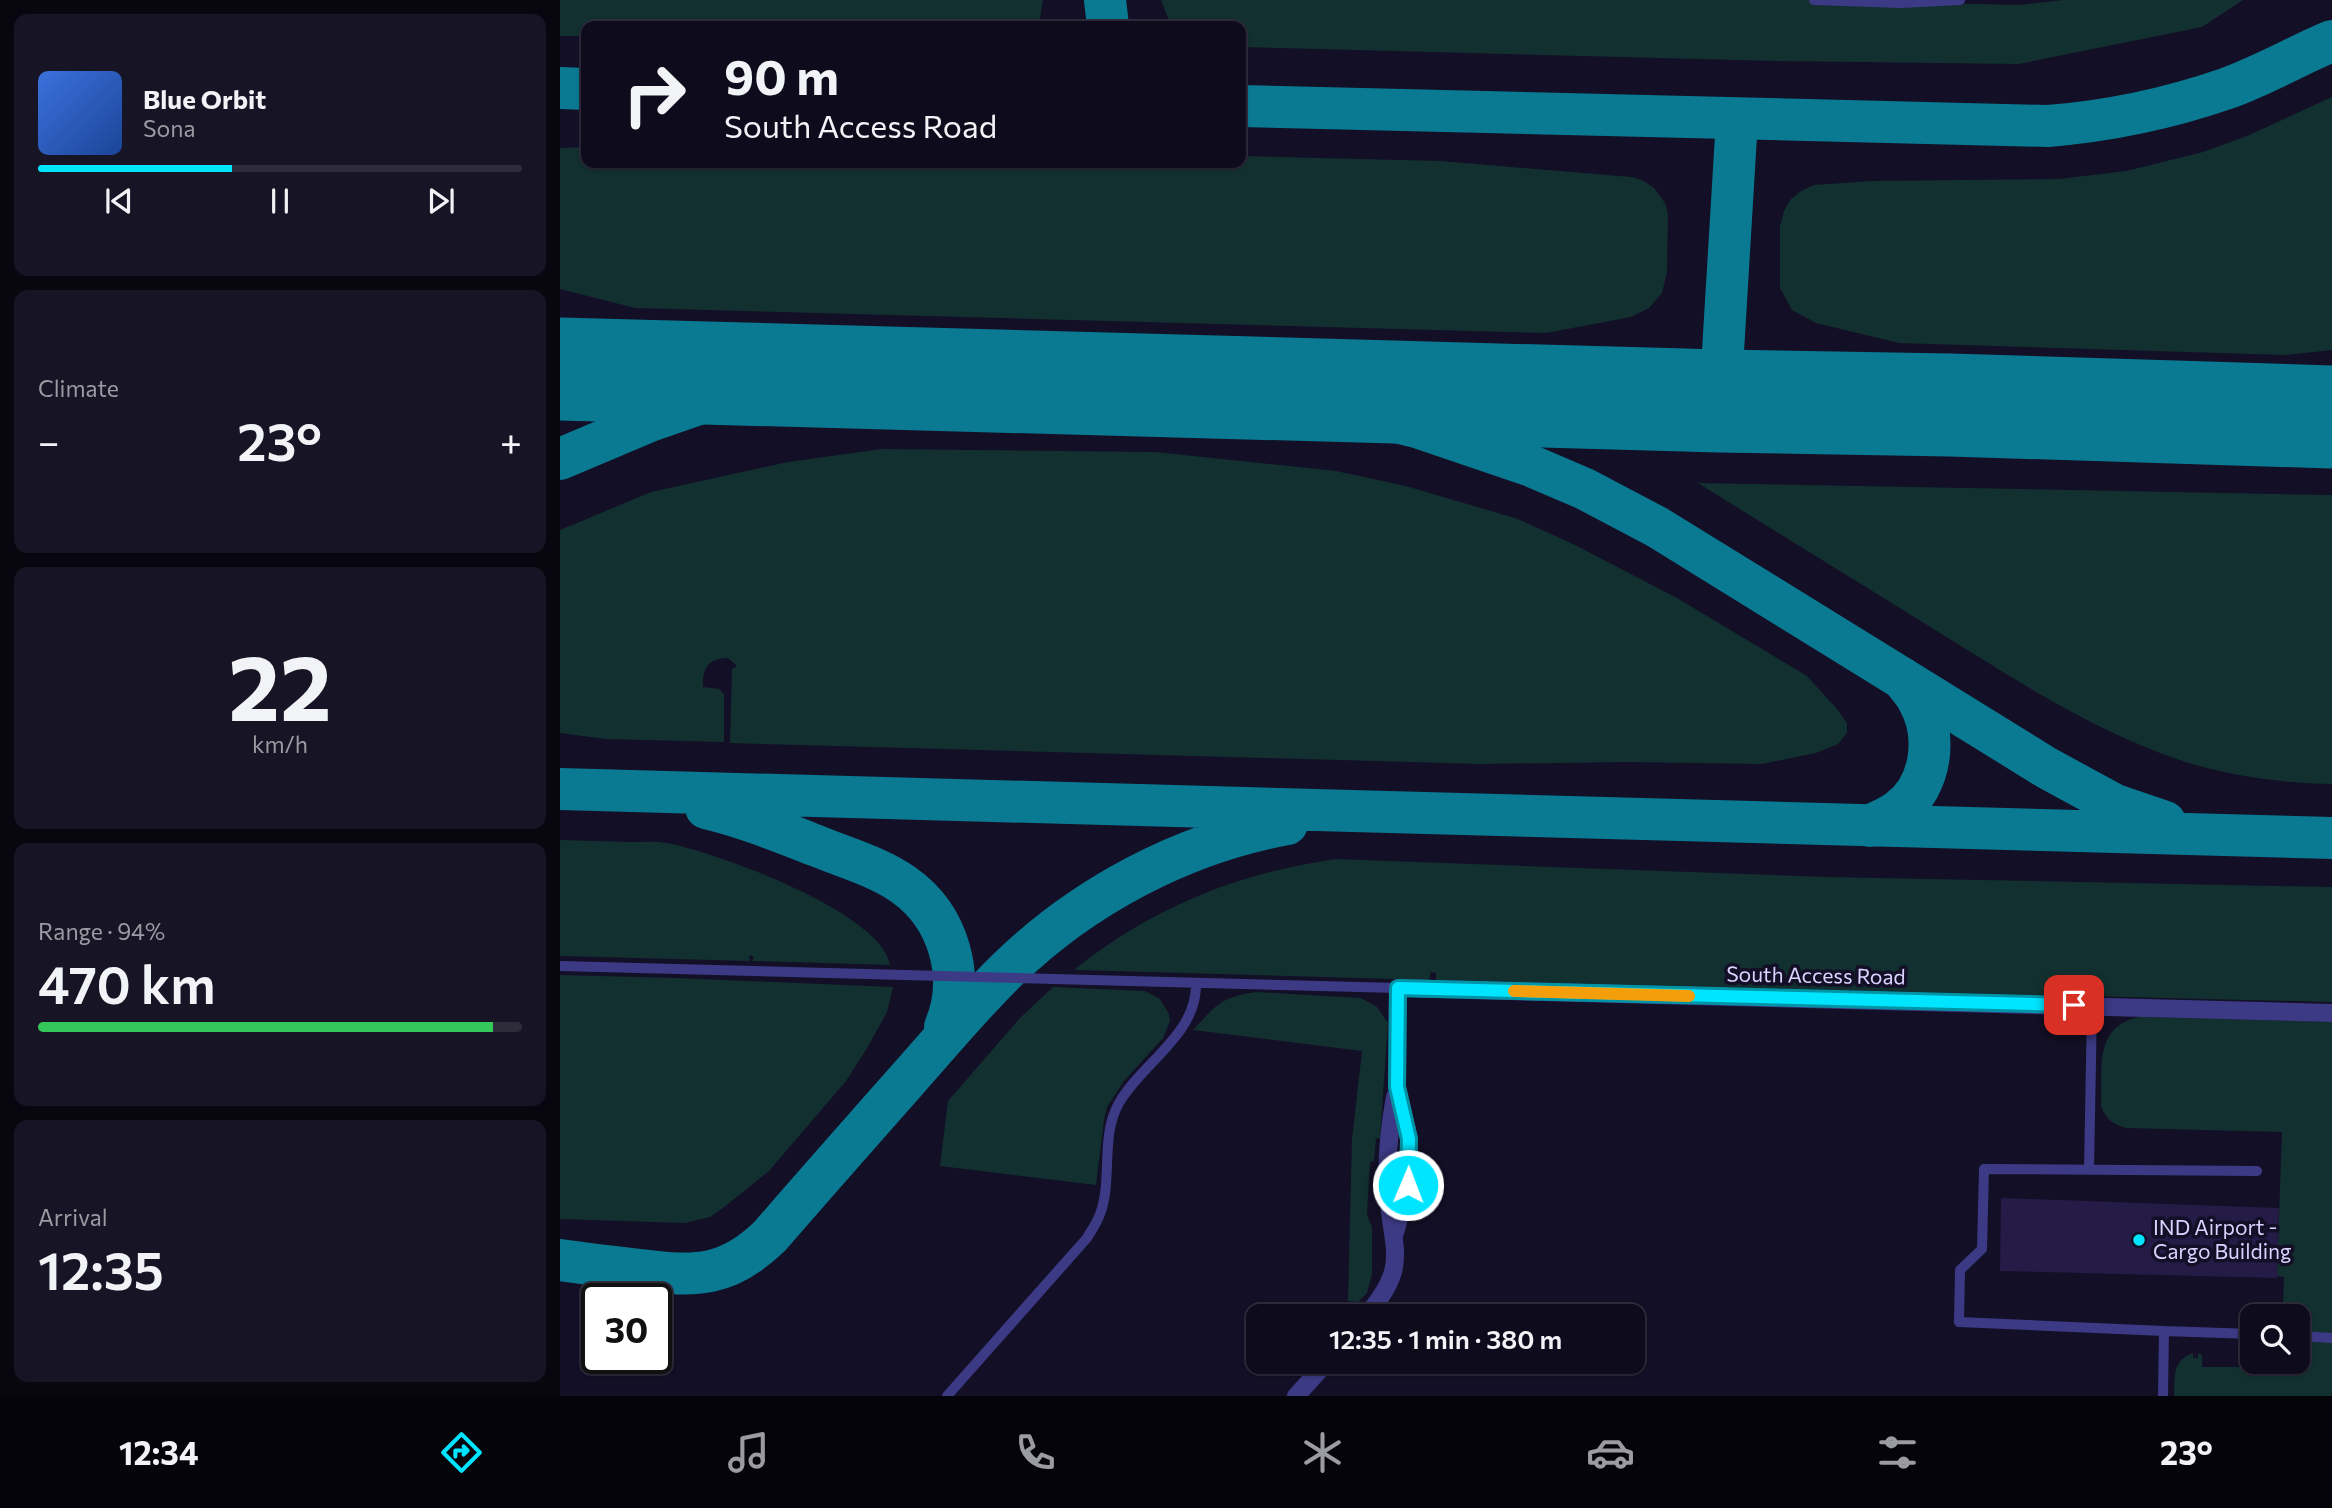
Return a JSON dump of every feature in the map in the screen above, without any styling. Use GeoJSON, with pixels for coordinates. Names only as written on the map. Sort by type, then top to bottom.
{"type":"FeatureCollection","features":[{"type":"Feature","properties":{"kind":"street","name":"South Access Road"},"geometry":{"type":"LineString","coordinates":[[1398,988],[2332,1013]]}},
{"type":"Feature","properties":{"kind":"street"},"geometry":{"type":"LineString","coordinates":[[1377,1304],[1393,1276],[1395,1233],[1388,1195],[1388,1138],[1397,1087],[1398,988]]}},
{"type":"Feature","properties":{"kind":"street"},"geometry":{"type":"LineString","coordinates":[[1308,1392],[1319,1374]]}},
{"type":"Feature","properties":{"kind":"lane"},"geometry":{"type":"LineString","coordinates":[[1814,0],[1960,0]]}},
{"type":"Feature","properties":{"kind":"lane"},"geometry":{"type":"LineString","coordinates":[[560,966],[1398,988]]}},
{"type":"Feature","properties":{"kind":"lane"},"geometry":{"type":"LineString","coordinates":[[947,1396],[1087,1238],[1101,1214],[1113,1115],[1131,1086],[1175,1037],[1196,999],[1196,984]]}},
{"type":"Feature","properties":{"kind":"lane"},"geometry":{"type":"LineString","coordinates":[[2089,1170],[2092,1006]]}},
{"type":"Feature","properties":{"kind":"lane"},"geometry":{"type":"LineString","coordinates":[[2240,1334],[1959,1322],[1960,1270],[1982,1249],[1984,1169],[2257,1171]]}},
{"type":"Feature","properties":{"kind":"lane"},"geometry":{"type":"LineString","coordinates":[[2163,1396],[2164,1331]]}},
{"type":"Feature","properties":{"kind":"lane"},"geometry":{"type":"LineString","coordinates":[[2310,1337],[2332,1338]]}},
{"type":"Feature","properties":{"kind":"green space"},"geometry":{"type":"Polygon","coordinates":[[[560,0],[1043,0],[1038,21],[581,21],[581,36],[560,36],[560,0]]]}},
{"type":"Feature","properties":{"kind":"green space"},"geometry":{"type":"Polygon","coordinates":[[[1161,0],[1804,0],[2020,5],[2063,0],[2243,0],[2202,27],[2019,64],[1776,61],[1246,47],[1246,21],[1169,21],[1161,0]]]}},
{"type":"Feature","properties":{"kind":"green space"},"geometry":{"type":"Polygon","coordinates":[[[2332,97],[2332,350],[2285,355],[1899,343],[1816,323],[1792,310],[1780,288],[1780,226],[1784,211],[1790,200],[1814,185],[1872,181],[2059,179],[2126,171],[2203,152],[2247,136],[2332,97]]]}},
{"type":"Feature","properties":{"kind":"green space"},"geometry":{"type":"Polygon","coordinates":[[[581,147],[581,168],[1246,168],[1246,156],[1441,161],[1631,177],[1654,188],[1665,203],[1668,214],[1667,272],[1662,293],[1649,308],[1631,317],[1546,333],[635,308],[560,289],[560,148],[581,147]]]}},
{"type":"Feature","properties":{"kind":"green space"},"geometry":{"type":"Polygon","coordinates":[[[882,449],[1155,452],[1336,471],[1406,486],[1518,519],[1677,598],[1807,676],[1847,723],[1847,733],[1838,744],[1816,753],[1762,764],[1480,764],[730,743],[732,669],[737,666],[728,658],[711,662],[705,670],[703,681],[703,687],[719,689],[724,694],[724,742],[606,739],[560,733],[560,530],[651,492],[788,462],[882,449]]]}},
{"type":"Feature","properties":{"kind":"green space"},"geometry":{"type":"Polygon","coordinates":[[[1698,483],[2332,495],[2332,784],[2289,782],[2202,767],[2160,753],[2098,726],[2010,676],[1698,483]]]}},
{"type":"Feature","properties":{"kind":"green space"},"geometry":{"type":"Polygon","coordinates":[[[560,840],[667,843],[721,858],[829,905],[859,925],[880,945],[890,965],[752,961],[754,957],[751,955],[750,961],[560,956],[560,840]]]}},
{"type":"Feature","properties":{"kind":"green space"},"geometry":{"type":"Polygon","coordinates":[[[1336,859],[1827,877],[2332,887],[2332,1002],[1436,980],[1436,973],[1431,972],[1429,980],[1075,969],[1135,928],[1198,896],[1265,873],[1336,859]]]}},
{"type":"Feature","properties":{"kind":"green space"},"geometry":{"type":"Polygon","coordinates":[[[560,975],[893,987],[887,1012],[846,1081],[769,1171],[723,1208],[710,1217],[685,1223],[560,1219],[560,975]]]}},
{"type":"Feature","properties":{"kind":"green space"},"geometry":{"type":"Polygon","coordinates":[[[1053,987],[1145,991],[1160,999],[1169,1014],[1170,1021],[1163,1038],[1124,1081],[1107,1107],[1096,1185],[940,1166],[948,1101],[1020,1018],[1053,987]]]}},
{"type":"Feature","properties":{"kind":"green space"},"geometry":{"type":"Polygon","coordinates":[[[1256,992],[1361,998],[1377,1007],[1388,1023],[1380,1138],[1376,1139],[1374,1161],[1370,1162],[1367,1215],[1372,1227],[1372,1274],[1367,1293],[1358,1302],[1348,1301],[1352,1139],[1362,1051],[1193,1030],[1226,1000],[1256,992]]]}},
{"type":"Feature","properties":{"kind":"green space"},"geometry":{"type":"Polygon","coordinates":[[[2139,1017],[2332,1022],[2332,1396],[2174,1396],[2178,1365],[2193,1353],[2193,1358],[2198,1358],[2198,1353],[2202,1355],[2202,1367],[2240,1367],[2240,1374],[2310,1374],[2310,1304],[2283,1304],[2284,1277],[2277,1276],[2282,1132],[2126,1128],[2113,1123],[2101,1106],[2102,1064],[2107,1040],[2124,1022],[2139,1017]]]}},
{"type":"Feature","properties":{"kind":"building","name":"IND Airport - Cargo Building"},"geometry":{"type":"Polygon","coordinates":[[[2001,1198],[2279,1208],[2277,1278],[2000,1271],[2001,1198]]]}},
{"type":"Feature","properties":{"kind":"taxiway"},"geometry":{"type":"LineString","coordinates":[[1105,0],[1107,21]]}},
{"type":"Feature","properties":{"kind":"taxiway"},"geometry":{"type":"LineString","coordinates":[[1246,106],[2048,126],[2093,121],[2181,103],[2252,78],[2332,41]]}},
{"type":"Feature","properties":{"kind":"taxiway"},"geometry":{"type":"LineString","coordinates":[[560,88],[581,89]]}},
{"type":"Feature","properties":{"kind":"taxiway"},"geometry":{"type":"LineString","coordinates":[[1720,401],[1737,119]]}},
{"type":"Feature","properties":{"kind":"taxiway"},"geometry":{"type":"LineString","coordinates":[[560,459],[650,421],[719,397],[859,377],[884,378]]}},
{"type":"Feature","properties":{"kind":"taxiway"},"geometry":{"type":"LineString","coordinates":[[1028,382],[1262,396],[1343,409],[1417,427],[1529,465],[1585,489],[1657,527],[2047,768],[2115,805],[2165,822]]}},
{"type":"Feature","properties":{"kind":"taxiway"},"geometry":{"type":"LineString","coordinates":[[1870,826],[1896,812],[1910,800],[1925,774],[1928,729],[1916,697],[1902,678]]}},
{"type":"Feature","properties":{"kind":"taxiway"},"geometry":{"type":"LineString","coordinates":[[560,789],[2332,838]]}},
{"type":"Feature","properties":{"kind":"taxiway"},"geometry":{"type":"LineString","coordinates":[[706,808],[762,825],[873,868],[904,885],[920,898],[942,931],[953,969],[954,988],[945,1027]]}},
{"type":"Feature","properties":{"kind":"taxiway"},"geometry":{"type":"LineString","coordinates":[[560,1260],[678,1273],[710,1271],[740,1260],[770,1236],[969,1010],[1037,943],[1068,919],[1136,876],[1210,844],[1287,824]]}},
{"type":"Feature","properties":{"kind":"runway"},"geometry":{"type":"LineString","coordinates":[[560,369],[2332,417]]}},
{"type":"Feature","properties":{"kind":"slow traffic"},"geometry":{"type":"LineString","coordinates":[[1514,991],[1689,996]]}},
{"type":"Feature","properties":{"kind":"place","name":"IND Airport - Cargo Building"},"geometry":{"type":"Point","coordinates":[2139,1240]}},
{"type":"Feature","properties":{"kind":"route"},"geometry":{"type":"LineString","coordinates":[[1408,1185],[1409,1139],[1397,1087],[1398,988],[2074,1005]]}}]}
